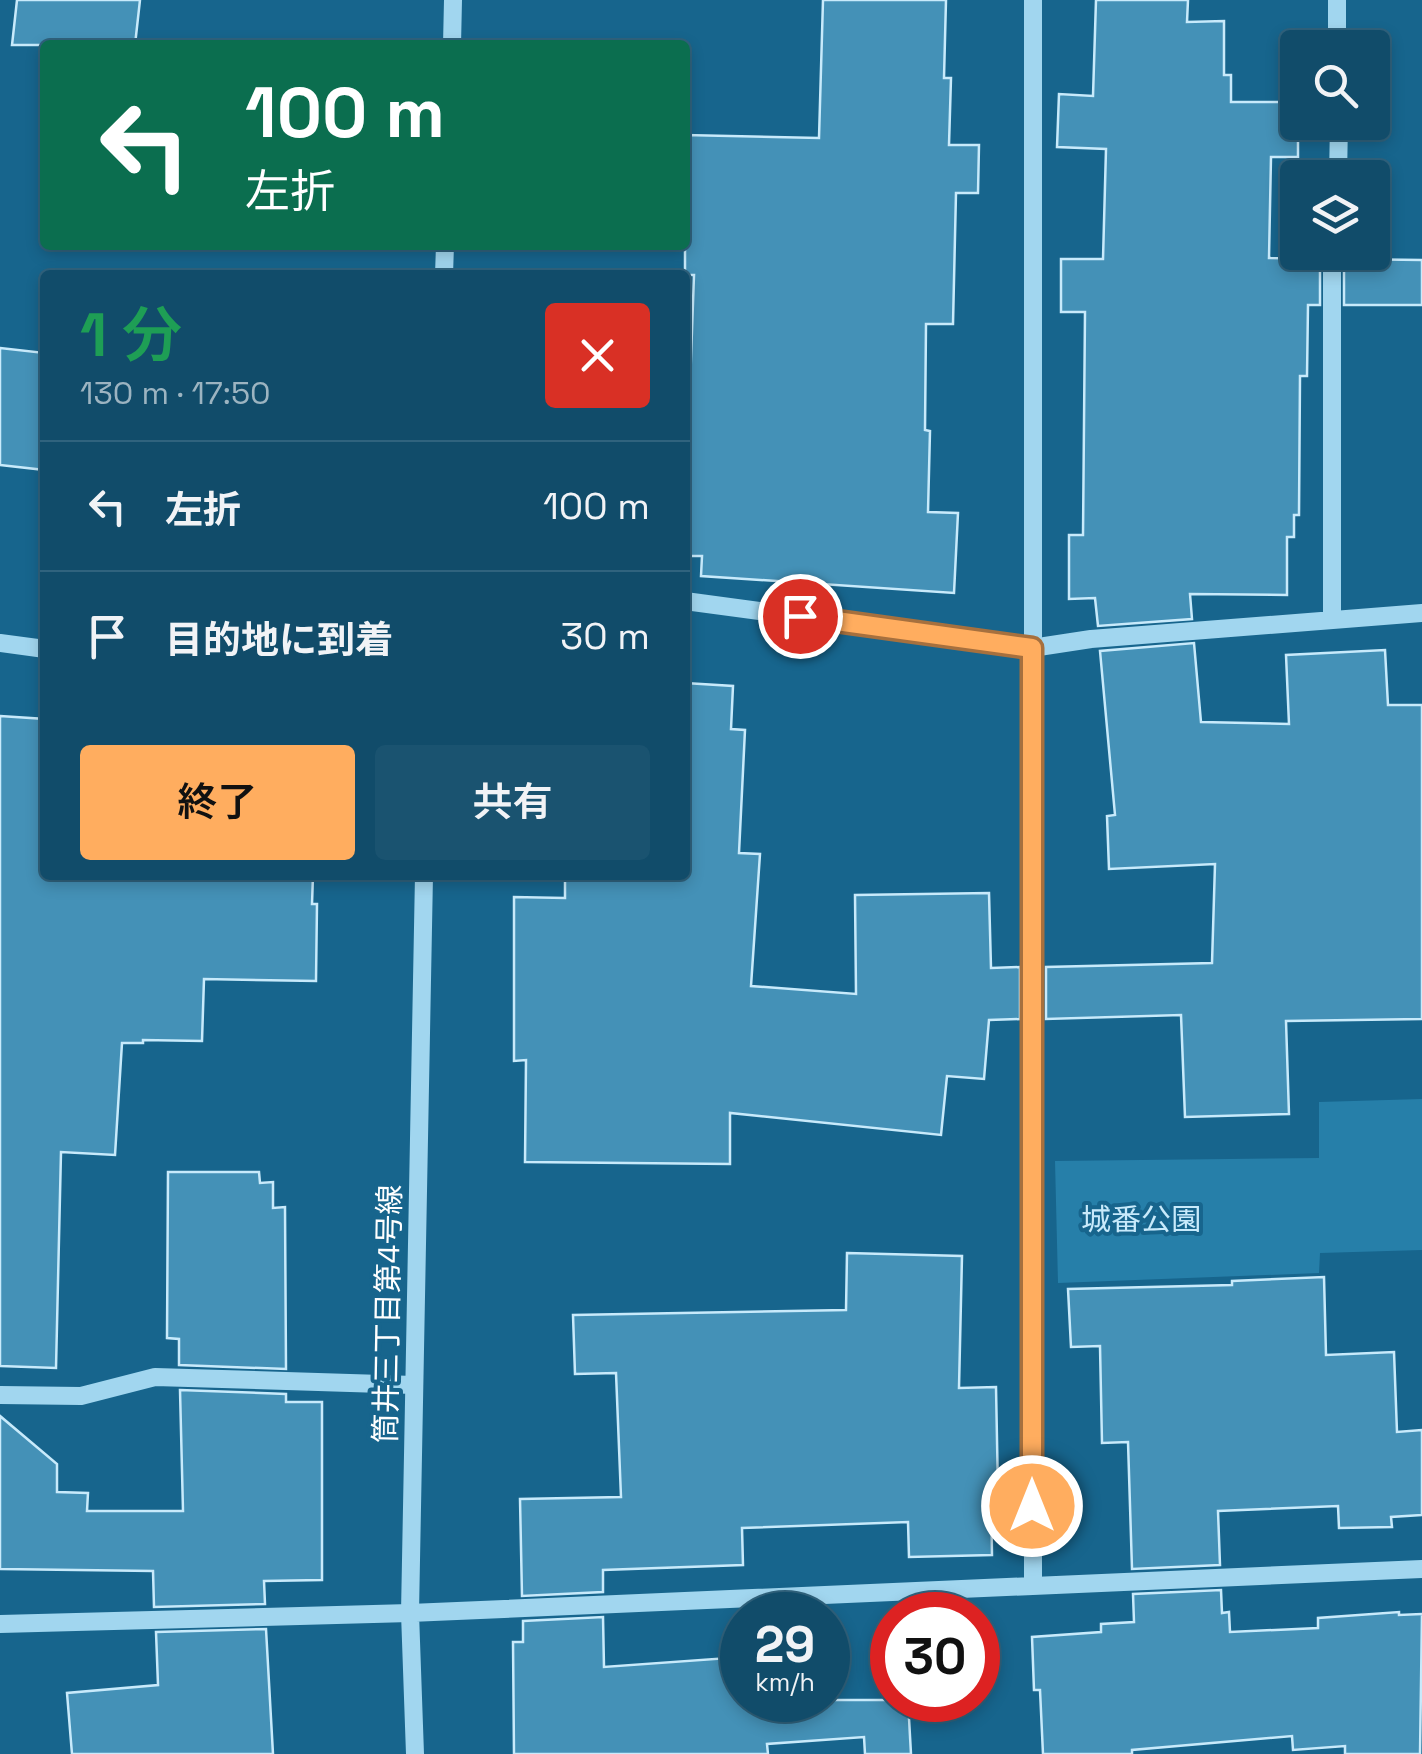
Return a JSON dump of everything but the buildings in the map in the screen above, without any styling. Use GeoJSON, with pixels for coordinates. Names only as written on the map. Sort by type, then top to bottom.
{"type":"FeatureCollection","features":[{"type":"Feature","properties":{"kind":"street"},"geometry":{"type":"LineString","coordinates":[[452,40],[453,0]]}},
{"type":"Feature","properties":{"kind":"street"},"geometry":{"type":"LineString","coordinates":[[1032,1584],[1033,0]]}},
{"type":"Feature","properties":{"kind":"street"},"geometry":{"type":"LineString","coordinates":[[1336,0],[1337,30]]}},
{"type":"Feature","properties":{"kind":"street"},"geometry":{"type":"LineString","coordinates":[[1332,270],[1332,620]]}},
{"type":"Feature","properties":{"kind":"street"},"geometry":{"type":"LineString","coordinates":[[690,602],[1032,648],[1091,639],[1422,613]]}},
{"type":"Feature","properties":{"kind":"street"},"geometry":{"type":"LineString","coordinates":[[0,643],[40,648]]}},
{"type":"Feature","properties":{"kind":"street","name":"筒井三丁目第4号線"},"geometry":{"type":"LineString","coordinates":[[415,1754],[410,1614],[424,880]]}},
{"type":"Feature","properties":{"kind":"street"},"geometry":{"type":"LineString","coordinates":[[0,1396],[82,1396],[155,1378],[414,1386]]}},
{"type":"Feature","properties":{"kind":"street"},"geometry":{"type":"LineString","coordinates":[[0,1624],[410,1614],[1422,1569]]}},
{"type":"Feature","properties":{"kind":"green space","name":"城番公園"},"geometry":{"type":"Polygon","coordinates":[[[1422,1099],[1422,1250],[1320,1253],[1319,1273],[1058,1283],[1055,1161],[1319,1158],[1319,1102],[1422,1099]]]}},
{"type":"Feature","properties":{"kind":"route"},"geometry":{"type":"LineString","coordinates":[[800,616],[1032,648],[1032,1506]]}}]}
